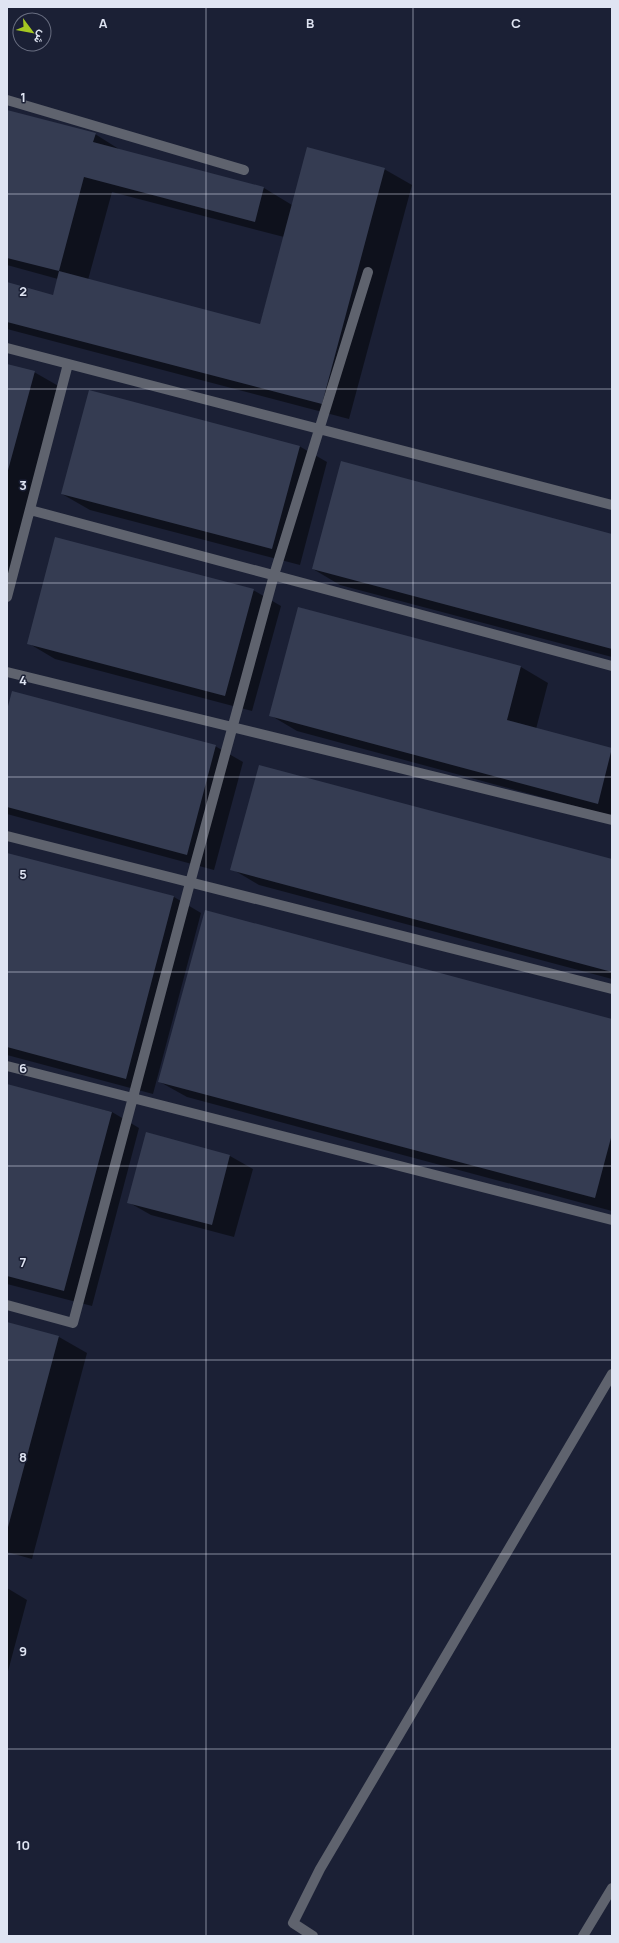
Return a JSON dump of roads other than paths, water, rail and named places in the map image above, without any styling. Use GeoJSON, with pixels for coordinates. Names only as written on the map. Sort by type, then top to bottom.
{"type":"FeatureCollection","features":[{"type":"Feature","properties":{"kind":"street"},"geometry":{"type":"LineString","coordinates":[[7,100],[244,170]]}},
{"type":"Feature","properties":{"kind":"street"},"geometry":{"type":"LineString","coordinates":[[7,1305],[72,1323],[274,575],[318,429],[368,272]]}},
{"type":"Feature","properties":{"kind":"street"},"geometry":{"type":"LineString","coordinates":[[7,348],[612,505]]}},
{"type":"Feature","properties":{"kind":"street"},"geometry":{"type":"LineString","coordinates":[[7,597],[68,364]]}},
{"type":"Feature","properties":{"kind":"street"},"geometry":{"type":"LineString","coordinates":[[30,510],[612,666]]}},
{"type":"Feature","properties":{"kind":"street"},"geometry":{"type":"LineString","coordinates":[[7,672],[612,820]]}},
{"type":"Feature","properties":{"kind":"street"},"geometry":{"type":"LineString","coordinates":[[7,836],[612,989]]}},
{"type":"Feature","properties":{"kind":"street"},"geometry":{"type":"LineString","coordinates":[[7,1066],[612,1220]]}},
{"type":"Feature","properties":{"kind":"street"},"geometry":{"type":"LineString","coordinates":[[313,1936],[293,1923],[320,1869],[612,1374]]}},
{"type":"Feature","properties":{"kind":"street"},"geometry":{"type":"LineString","coordinates":[[583,1936],[612,1888]]}}]}
